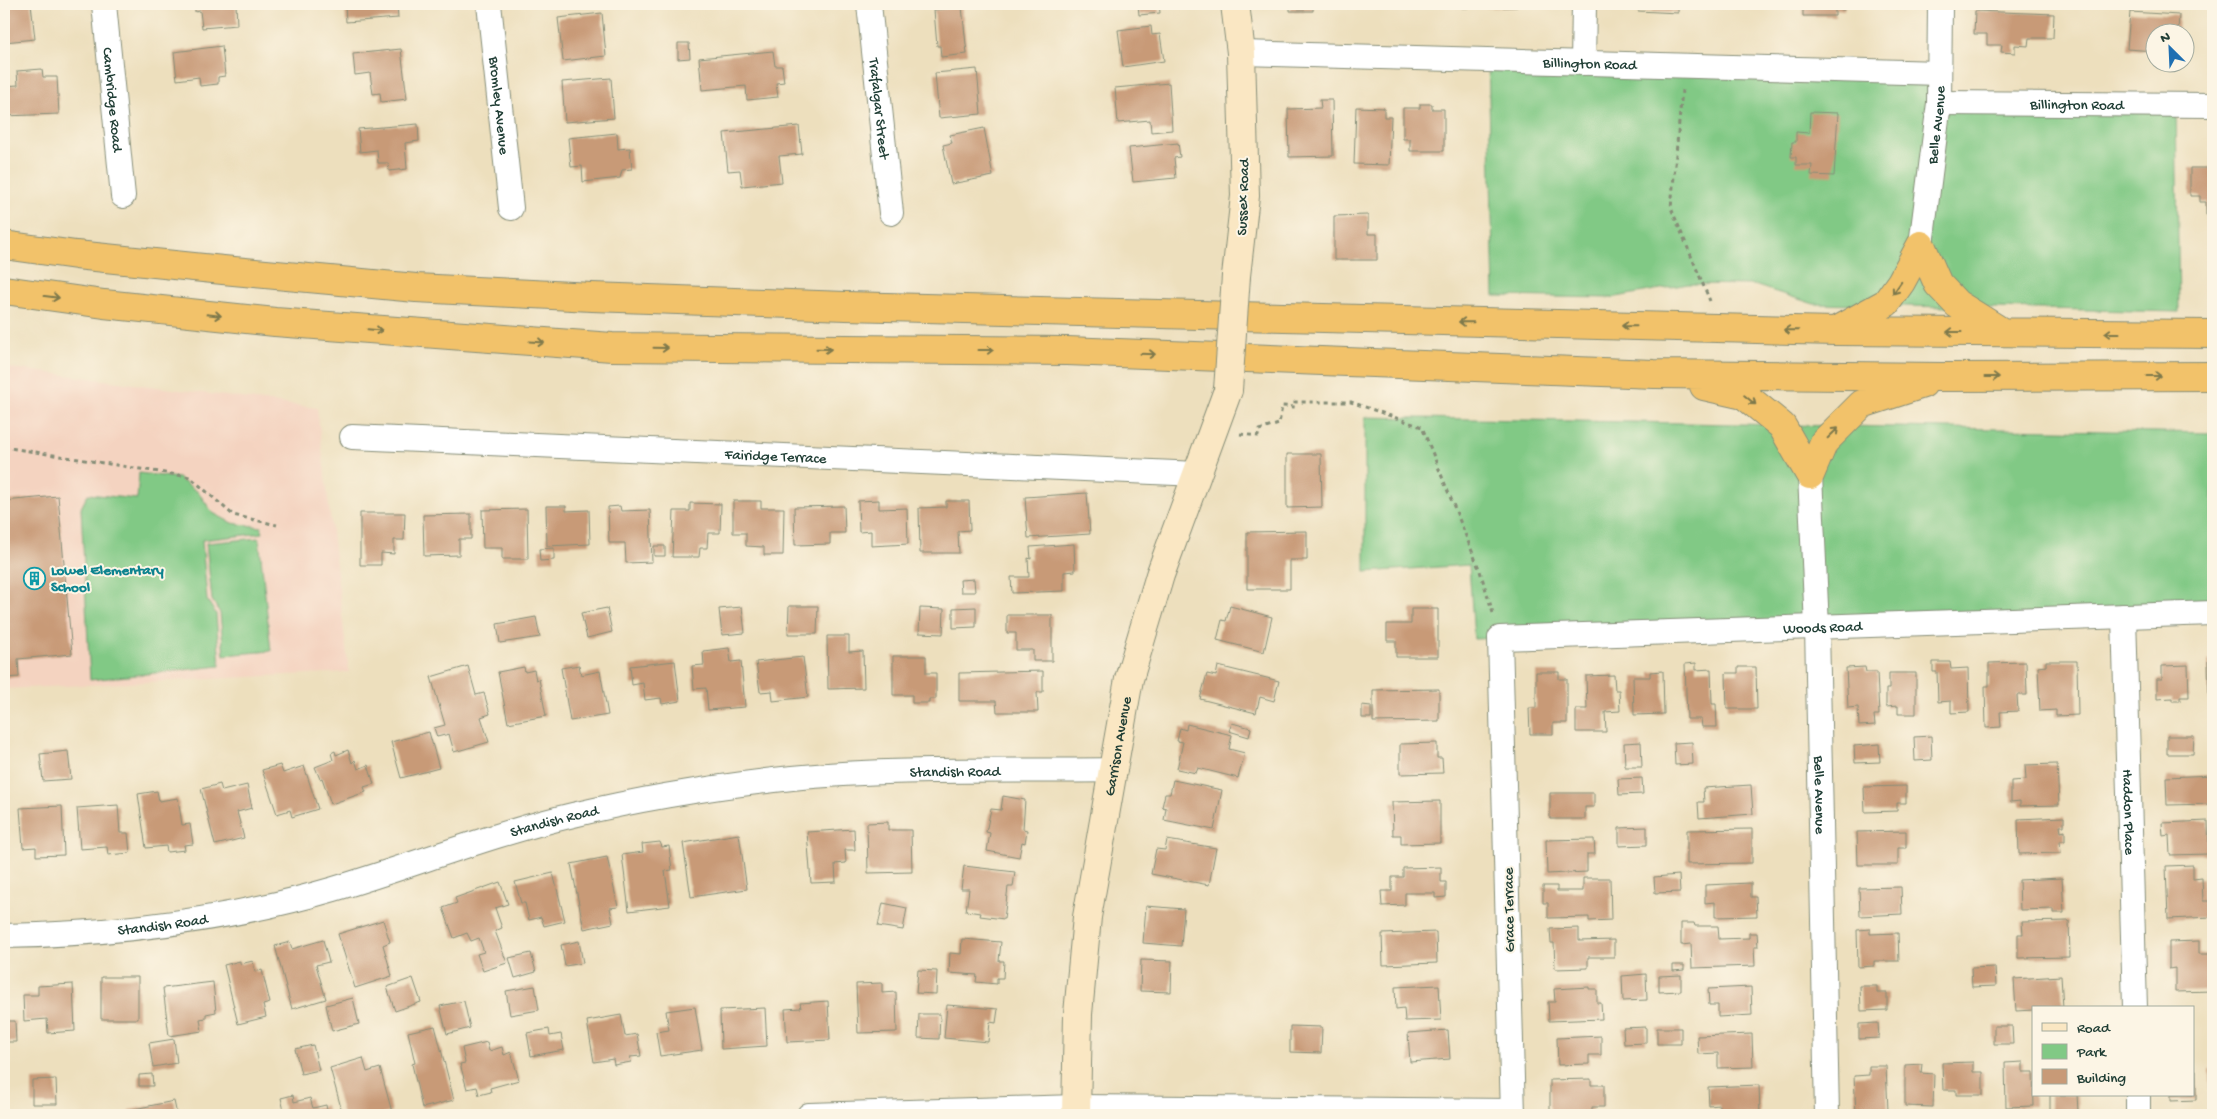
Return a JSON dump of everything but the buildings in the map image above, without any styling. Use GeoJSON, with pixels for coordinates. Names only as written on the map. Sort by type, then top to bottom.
{"type":"FeatureCollection","features":[{"type":"Feature","properties":{"kind":"highway"},"geometry":{"type":"LineString","coordinates":[[4,245],[76,255],[348,282],[416,288],[553,295],[846,306],[1836,332],[2213,334]]}},
{"type":"Feature","properties":{"kind":"highway"},"geometry":{"type":"LineString","coordinates":[[1836,332],[1886,303],[1901,282],[1921,245]]}},
{"type":"Feature","properties":{"kind":"highway"},"geometry":{"type":"LineString","coordinates":[[1921,245],[1938,284],[1957,304],[2002,332]]}},
{"type":"Feature","properties":{"kind":"highway"},"geometry":{"type":"LineString","coordinates":[[4,290],[104,304],[274,322],[612,347],[1067,351],[1654,374],[1943,377],[2213,376]]}},
{"type":"Feature","properties":{"kind":"highway"},"geometry":{"type":"LineString","coordinates":[[1654,374],[1744,395],[1782,426],[1810,475]]}},
{"type":"Feature","properties":{"kind":"highway"},"geometry":{"type":"LineString","coordinates":[[1810,475],[1824,442],[1862,404],[1943,377]]}},
{"type":"Feature","properties":{"kind":"street","name":"Cambridge Road"},"geometry":{"type":"LineString","coordinates":[[104,4],[123,196]]}},
{"type":"Feature","properties":{"kind":"street","name":"Bromley Avenue"},"geometry":{"type":"LineString","coordinates":[[489,4],[511,208]]}},
{"type":"Feature","properties":{"kind":"street","name":"Trafalgar Street"},"geometry":{"type":"LineString","coordinates":[[870,4],[891,213]]}},
{"type":"Feature","properties":{"kind":"street","name":"Sussex Road"},"geometry":{"type":"LineString","coordinates":[[1228,390],[1236,276],[1245,196],[1241,53],[1235,4]]}},
{"type":"Feature","properties":{"kind":"street"},"geometry":{"type":"LineString","coordinates":[[1583,63],[1584,4]]}},
{"type":"Feature","properties":{"kind":"street","name":"Belle Avenue"},"geometry":{"type":"LineString","coordinates":[[1921,245],[1939,103],[1940,4]]}},
{"type":"Feature","properties":{"kind":"street","name":"Billington Road"},"geometry":{"type":"LineString","coordinates":[[1241,53],[1939,73]]}},
{"type":"Feature","properties":{"kind":"street","name":"Billington Road"},"geometry":{"type":"LineString","coordinates":[[1939,103],[2213,105]]}},
{"type":"Feature","properties":{"kind":"street","name":"Garrison Avenue"},"geometry":{"type":"LineString","coordinates":[[1076,1111],[1078,1014],[1087,917],[1129,678],[1160,575],[1228,390]]}},
{"type":"Feature","properties":{"kind":"street","name":"Fairidge Terrace"},"geometry":{"type":"LineString","coordinates":[[352,437],[1198,474]]}},
{"type":"Feature","properties":{"kind":"street","name":"Belle Avenue"},"geometry":{"type":"LineString","coordinates":[[1810,475],[1817,626],[1827,1115]]}},
{"type":"Feature","properties":{"kind":"street","name":"Woods Road"},"geometry":{"type":"LineString","coordinates":[[1500,638],[2213,612]]}},
{"type":"Feature","properties":{"kind":"street","name":"Haddon Place"},"geometry":{"type":"LineString","coordinates":[[2124,616],[2135,1006]]}},
{"type":"Feature","properties":{"kind":"street","name":"Grace Terrace"},"geometry":{"type":"LineString","coordinates":[[1500,638],[1513,1113]]}},
{"type":"Feature","properties":{"kind":"street","name":"Standish Road"},"geometry":{"type":"LineString","coordinates":[[4,936],[52,936],[140,928],[226,914],[332,890],[498,835],[554,820],[674,794],[776,780],[879,773],[1114,770]]}},
{"type":"Feature","properties":{"kind":"street"},"geometry":{"type":"LineString","coordinates":[[2138,1096],[2138,1115]]}},
{"type":"Feature","properties":{"kind":"street"},"geometry":{"type":"LineString","coordinates":[[809,1115],[839,1113],[1076,1111],[1513,1113]]}},
{"type":"Feature","properties":{"kind":"path"},"geometry":{"type":"LineString","coordinates":[[1684,66],[1671,208],[1722,329]]}},
{"type":"Feature","properties":{"kind":"path"},"geometry":{"type":"LineString","coordinates":[[1214,431],[1258,436],[1259,430],[1278,424],[1282,406],[1295,407],[1295,402],[1351,402],[1422,427],[1480,570],[1500,638]]}},
{"type":"Feature","properties":{"kind":"path"},"geometry":{"type":"LineString","coordinates":[[4,447],[190,477],[233,515],[277,526]]}},
{"type":"Feature","properties":{"kind":"shaded area"},"geometry":{"type":"Polygon","coordinates":[[[4,367],[317,408],[349,672],[4,689],[4,367]]]}},
{"type":"Feature","properties":{"kind":"green space"},"geometry":{"type":"Polygon","coordinates":[[[1488,60],[1939,73],[1939,103],[2176,104],[2179,312],[1814,304],[1754,285],[1688,284],[1611,298],[1494,296],[1488,60]]]}},
{"type":"Feature","properties":{"kind":"green space"},"geometry":{"type":"Polygon","coordinates":[[[1365,417],[2213,433],[2213,613],[1474,639],[1469,565],[1365,572],[1365,417]]]}},
{"type":"Feature","properties":{"kind":"green space"},"geometry":{"type":"Polygon","coordinates":[[[139,473],[178,478],[198,492],[213,513],[232,523],[261,527],[263,533],[202,540],[207,600],[216,614],[220,666],[90,680],[81,508],[88,494],[137,499],[139,473]]]}},
{"type":"Feature","properties":{"kind":"green space"},"geometry":{"type":"Polygon","coordinates":[[[259,538],[271,651],[224,655],[220,613],[212,600],[206,543],[259,538]]]}},
{"type":"Feature","properties":{"kind":"place","name":"Lowel Elementary School"},"geometry":{"type":"Point","coordinates":[35,578]}}]}
